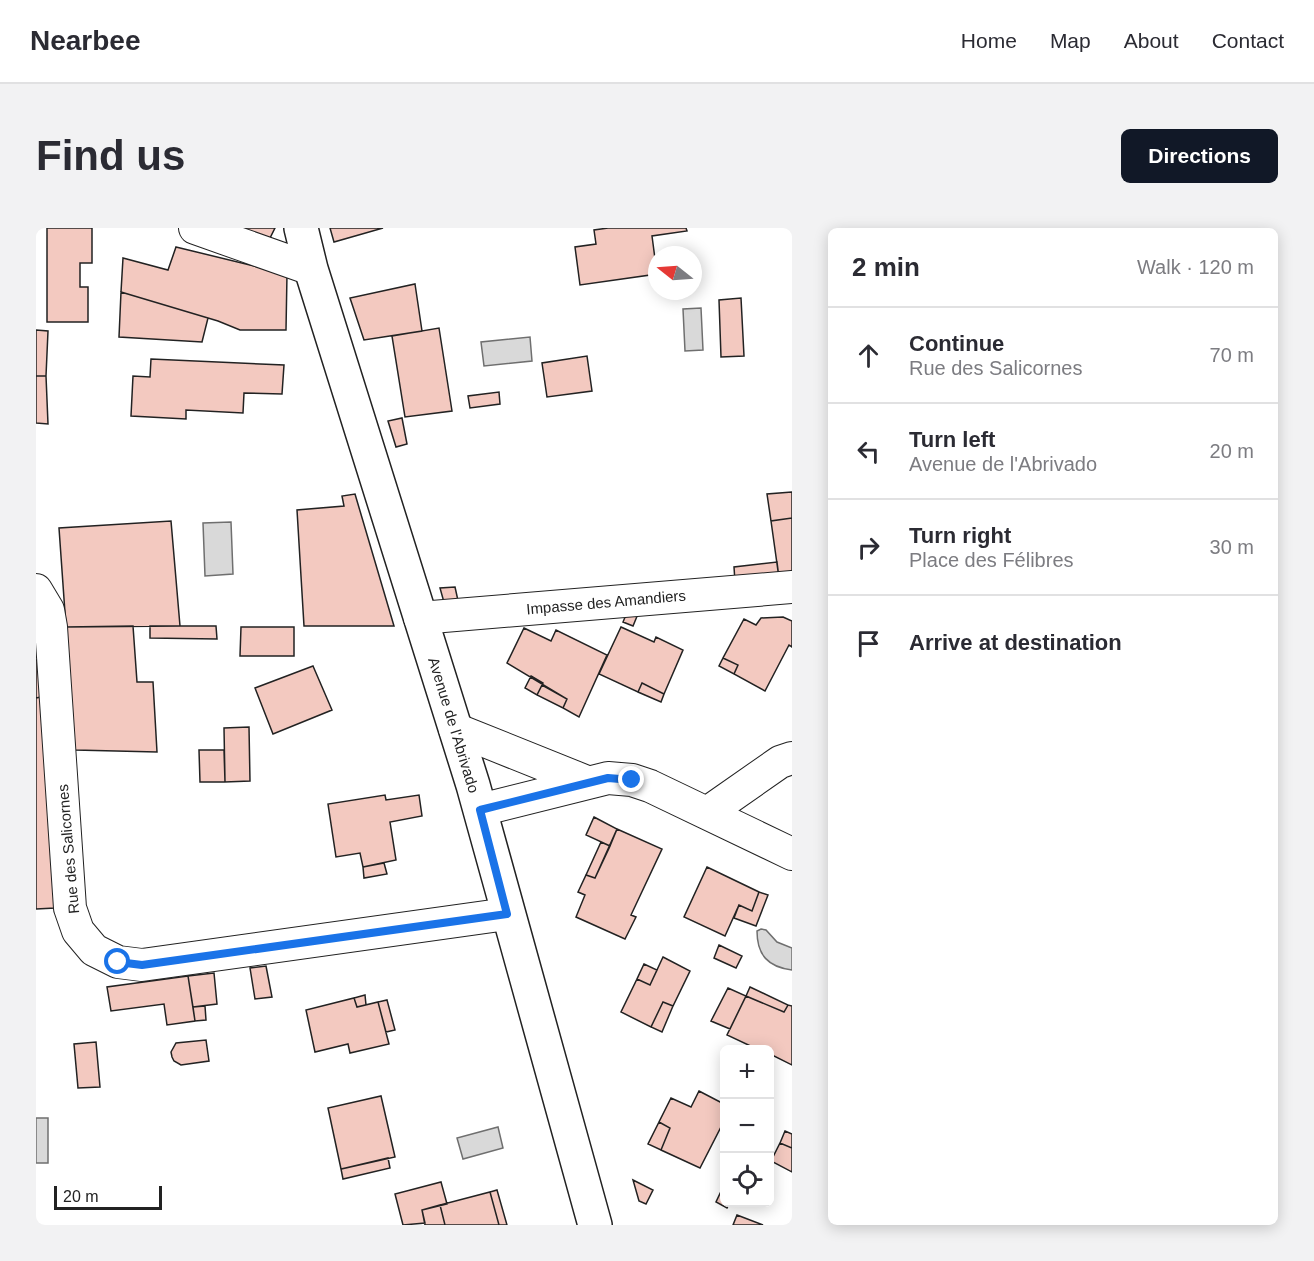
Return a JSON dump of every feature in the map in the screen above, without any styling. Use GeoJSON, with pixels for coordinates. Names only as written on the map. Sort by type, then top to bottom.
{"type":"FeatureCollection","features":[{"type":"Feature","properties":{"kind":"street"},"geometry":{"type":"LineString","coordinates":[[195,228],[311,269]]}},
{"type":"Feature","properties":{"kind":"street","name":"Avenue de l'Abrivado"},"geometry":{"type":"LineString","coordinates":[[301,228],[311,269],[480,810],[595,1225]]}},
{"type":"Feature","properties":{"kind":"street","name":"Impasse des Amandiers"},"geometry":{"type":"LineString","coordinates":[[420,618],[792,587]]}},
{"type":"Feature","properties":{"kind":"street","name":"Rue des Salicornes"},"geometry":{"type":"LineString","coordinates":[[42,600],[51,627],[70,908],[78,931],[94,950],[118,962],[142,965],[507,914]]}},
{"type":"Feature","properties":{"kind":"street"},"geometry":{"type":"LineString","coordinates":[[455,729],[587,782]]}},
{"type":"Feature","properties":{"kind":"street"},"geometry":{"type":"LineString","coordinates":[[707,813],[780,762],[792,758]]}},
{"type":"Feature","properties":{"kind":"street"},"geometry":{"type":"LineString","coordinates":[[480,810],[587,782],[608,778],[632,780],[650,786],[792,854]]}},
{"type":"Feature","properties":{"kind":"shaded area"},"geometry":{"type":"Polygon","coordinates":[[[701,308],[703,350],[685,351],[683,309],[701,308]]]}},
{"type":"Feature","properties":{"kind":"shaded area"},"geometry":{"type":"Polygon","coordinates":[[[530,337],[532,361],[484,366],[481,342],[530,337]]]}},
{"type":"Feature","properties":{"kind":"shaded area"},"geometry":{"type":"Polygon","coordinates":[[[231,522],[233,574],[205,576],[203,523],[231,522]]]}},
{"type":"Feature","properties":{"kind":"shaded area"},"geometry":{"type":"Polygon","coordinates":[[[766,930],[777,942],[792,948],[792,970],[770,963],[762,953],[757,931],[766,930]]]}},
{"type":"Feature","properties":{"kind":"shaded area"},"geometry":{"type":"Polygon","coordinates":[[[36,1118],[48,1118],[48,1163],[36,1163],[36,1118]]]}},
{"type":"Feature","properties":{"kind":"shaded area"},"geometry":{"type":"Polygon","coordinates":[[[498,1127],[503,1148],[463,1159],[457,1138],[498,1127]]]}},
{"type":"Feature","properties":{"kind":"building"},"geometry":{"type":"Polygon","coordinates":[[[47,228],[92,228],[92,263],[80,263],[80,287],[88,287],[88,322],[47,322],[47,228]]]}},
{"type":"Feature","properties":{"kind":"building"},"geometry":{"type":"Polygon","coordinates":[[[230,228],[275,228],[270,238],[262,238],[230,228]]]}},
{"type":"Feature","properties":{"kind":"building"},"geometry":{"type":"Polygon","coordinates":[[[330,228],[383,228],[334,242],[330,228]]]}},
{"type":"Feature","properties":{"kind":"building"},"geometry":{"type":"Polygon","coordinates":[[[686,228],[687,231],[652,236],[653,246],[648,246],[648,275],[580,285],[575,247],[596,244],[594,230],[686,228]]]}},
{"type":"Feature","properties":{"kind":"building"},"geometry":{"type":"Polygon","coordinates":[[[176,247],[287,274],[286,330],[240,330],[218,321],[121,292],[123,258],[168,270],[176,247]]]}},
{"type":"Feature","properties":{"kind":"building"},"geometry":{"type":"Polygon","coordinates":[[[415,284],[422,331],[364,340],[350,298],[415,284]]]}},
{"type":"Feature","properties":{"kind":"building"},"geometry":{"type":"Polygon","coordinates":[[[121,292],[208,318],[202,342],[119,337],[121,292]]]}},
{"type":"Feature","properties":{"kind":"building"},"geometry":{"type":"Polygon","coordinates":[[[741,298],[744,356],[721,357],[719,300],[741,298]]]}},
{"type":"Feature","properties":{"kind":"building"},"geometry":{"type":"Polygon","coordinates":[[[439,328],[452,411],[405,417],[392,336],[439,328]]]}},
{"type":"Feature","properties":{"kind":"building"},"geometry":{"type":"Polygon","coordinates":[[[36,330],[48,331],[46,376],[36,376],[36,330]]]}},
{"type":"Feature","properties":{"kind":"building"},"geometry":{"type":"Polygon","coordinates":[[[587,356],[592,391],[547,397],[542,363],[587,356]]]}},
{"type":"Feature","properties":{"kind":"building"},"geometry":{"type":"Polygon","coordinates":[[[151,359],[284,365],[282,394],[244,393],[243,413],[186,410],[186,419],[131,416],[133,376],[150,377],[151,359]]]}},
{"type":"Feature","properties":{"kind":"building"},"geometry":{"type":"Polygon","coordinates":[[[36,376],[46,376],[48,424],[36,423],[36,376]]]}},
{"type":"Feature","properties":{"kind":"building"},"geometry":{"type":"Polygon","coordinates":[[[499,392],[500,404],[470,408],[468,396],[499,392]]]}},
{"type":"Feature","properties":{"kind":"building"},"geometry":{"type":"Polygon","coordinates":[[[402,418],[407,444],[396,447],[388,421],[402,418]]]}},
{"type":"Feature","properties":{"kind":"building"},"geometry":{"type":"Polygon","coordinates":[[[792,492],[792,518],[771,521],[767,494],[792,492]]]}},
{"type":"Feature","properties":{"kind":"building"},"geometry":{"type":"Polygon","coordinates":[[[355,494],[394,626],[304,626],[297,510],[344,506],[342,496],[355,494]]]}},
{"type":"Feature","properties":{"kind":"building"},"geometry":{"type":"Polygon","coordinates":[[[792,518],[792,578],[779,578],[771,521],[792,518]]]}},
{"type":"Feature","properties":{"kind":"building"},"geometry":{"type":"Polygon","coordinates":[[[171,521],[180,626],[66,627],[59,528],[171,521]]]}},
{"type":"Feature","properties":{"kind":"building"},"geometry":{"type":"Polygon","coordinates":[[[777,562],[779,578],[735,582],[734,567],[777,562]]]}},
{"type":"Feature","properties":{"kind":"building"},"geometry":{"type":"Polygon","coordinates":[[[455,587],[459,605],[445,606],[440,588],[455,587]]]}},
{"type":"Feature","properties":{"kind":"building"},"geometry":{"type":"Polygon","coordinates":[[[640,609],[633,626],[623,622],[628,610],[640,609]]]}},
{"type":"Feature","properties":{"kind":"building"},"geometry":{"type":"Polygon","coordinates":[[[783,617],[792,621],[792,647],[789,645],[765,691],[734,674],[738,665],[723,658],[744,619],[756,625],[761,618],[783,617]]]}},
{"type":"Feature","properties":{"kind":"building"},"geometry":{"type":"Polygon","coordinates":[[[133,626],[137,682],[153,682],[157,752],[75,750],[66,627],[133,626]]]}},
{"type":"Feature","properties":{"kind":"building"},"geometry":{"type":"Polygon","coordinates":[[[150,626],[216,626],[217,639],[150,638],[150,626]]]}},
{"type":"Feature","properties":{"kind":"building"},"geometry":{"type":"Polygon","coordinates":[[[241,627],[294,627],[294,656],[240,656],[241,627]]]}},
{"type":"Feature","properties":{"kind":"building"},"geometry":{"type":"Polygon","coordinates":[[[621,627],[654,642],[656,637],[683,650],[664,694],[642,683],[638,692],[599,674],[621,627]]]}},
{"type":"Feature","properties":{"kind":"building"},"geometry":{"type":"Polygon","coordinates":[[[524,628],[551,641],[556,630],[607,655],[579,717],[563,708],[567,699],[507,663],[524,628]]]}},
{"type":"Feature","properties":{"kind":"building"},"geometry":{"type":"Polygon","coordinates":[[[723,658],[738,665],[734,674],[719,666],[723,658]]]}},
{"type":"Feature","properties":{"kind":"building"},"geometry":{"type":"Polygon","coordinates":[[[36,660],[38,660],[41,697],[36,698],[36,660]]]}},
{"type":"Feature","properties":{"kind":"building"},"geometry":{"type":"Polygon","coordinates":[[[313,666],[332,710],[273,734],[255,688],[313,666]]]}},
{"type":"Feature","properties":{"kind":"building"},"geometry":{"type":"Polygon","coordinates":[[[531,676],[543,683],[537,695],[525,688],[531,676]]]}},
{"type":"Feature","properties":{"kind":"building"},"geometry":{"type":"Polygon","coordinates":[[[642,683],[664,694],[661,702],[638,692],[642,683]]]}},
{"type":"Feature","properties":{"kind":"building"},"geometry":{"type":"Polygon","coordinates":[[[542,685],[567,699],[563,708],[537,695],[542,685]]]}},
{"type":"Feature","properties":{"kind":"building"},"geometry":{"type":"Polygon","coordinates":[[[41,697],[55,908],[36,909],[36,698],[41,697]]]}},
{"type":"Feature","properties":{"kind":"building"},"geometry":{"type":"Polygon","coordinates":[[[249,727],[250,781],[225,782],[224,728],[249,727]]]}},
{"type":"Feature","properties":{"kind":"building"},"geometry":{"type":"Polygon","coordinates":[[[199,750],[224,750],[225,782],[200,782],[199,750]]]}},
{"type":"Feature","properties":{"kind":"building"},"geometry":{"type":"Polygon","coordinates":[[[385,795],[386,800],[419,795],[422,816],[390,822],[396,860],[363,867],[360,853],[336,857],[328,804],[385,795]]]}},
{"type":"Feature","properties":{"kind":"building"},"geometry":{"type":"Polygon","coordinates":[[[594,817],[617,829],[610,846],[586,835],[594,817]]]}},
{"type":"Feature","properties":{"kind":"building"},"geometry":{"type":"Polygon","coordinates":[[[617,829],[662,849],[631,915],[636,917],[625,939],[576,917],[585,895],[578,892],[586,875],[595,878],[617,829]]]}},
{"type":"Feature","properties":{"kind":"building"},"geometry":{"type":"Polygon","coordinates":[[[601,842],[610,846],[595,878],[586,875],[601,842]]]}},
{"type":"Feature","properties":{"kind":"building"},"geometry":{"type":"Polygon","coordinates":[[[384,863],[387,874],[364,878],[363,867],[384,863]]]}},
{"type":"Feature","properties":{"kind":"building"},"geometry":{"type":"Polygon","coordinates":[[[707,867],[759,892],[752,911],[739,905],[725,936],[684,917],[707,867]]]}},
{"type":"Feature","properties":{"kind":"building"},"geometry":{"type":"Polygon","coordinates":[[[759,892],[768,895],[756,926],[734,918],[739,905],[752,911],[759,892]]]}},
{"type":"Feature","properties":{"kind":"building"},"geometry":{"type":"Polygon","coordinates":[[[719,945],[742,956],[736,968],[714,958],[719,945]]]}},
{"type":"Feature","properties":{"kind":"building"},"geometry":{"type":"Polygon","coordinates":[[[663,957],[690,971],[673,1006],[663,1002],[651,1027],[621,1012],[637,979],[650,985],[663,957]]]}},
{"type":"Feature","properties":{"kind":"building"},"geometry":{"type":"Polygon","coordinates":[[[644,964],[657,970],[650,985],[637,979],[644,964]]]}},
{"type":"Feature","properties":{"kind":"building"},"geometry":{"type":"Polygon","coordinates":[[[266,966],[272,997],[255,999],[250,968],[266,966]]]}},
{"type":"Feature","properties":{"kind":"building"},"geometry":{"type":"Polygon","coordinates":[[[214,973],[217,1004],[193,1007],[188,976],[214,973]]]}},
{"type":"Feature","properties":{"kind":"building"},"geometry":{"type":"Polygon","coordinates":[[[188,976],[195,1021],[167,1025],[164,1004],[111,1011],[107,987],[188,976]]]}},
{"type":"Feature","properties":{"kind":"building"},"geometry":{"type":"Polygon","coordinates":[[[750,987],[788,1005],[784,1012],[746,996],[750,987]]]}},
{"type":"Feature","properties":{"kind":"building"},"geometry":{"type":"Polygon","coordinates":[[[728,988],[746,996],[730,1029],[711,1021],[728,988]]]}},
{"type":"Feature","properties":{"kind":"building"},"geometry":{"type":"Polygon","coordinates":[[[365,995],[366,1005],[357,1007],[354,998],[365,995]]]}},
{"type":"Feature","properties":{"kind":"building"},"geometry":{"type":"Polygon","coordinates":[[[746,996],[784,1012],[788,1005],[792,1006],[792,1065],[774,1056],[774,1045],[748,1045],[727,1035],[746,996]]]}},
{"type":"Feature","properties":{"kind":"building"},"geometry":{"type":"Polygon","coordinates":[[[354,998],[357,1007],[378,1002],[389,1044],[350,1053],[348,1044],[315,1052],[306,1010],[354,998]]]}},
{"type":"Feature","properties":{"kind":"building"},"geometry":{"type":"Polygon","coordinates":[[[387,1000],[395,1030],[386,1032],[378,1002],[387,1000]]]}},
{"type":"Feature","properties":{"kind":"building"},"geometry":{"type":"Polygon","coordinates":[[[663,1002],[673,1006],[662,1032],[651,1027],[663,1002]]]}},
{"type":"Feature","properties":{"kind":"building"},"geometry":{"type":"Polygon","coordinates":[[[205,1006],[206,1020],[195,1021],[193,1007],[205,1006]]]}},
{"type":"Feature","properties":{"kind":"building"},"geometry":{"type":"Polygon","coordinates":[[[206,1040],[209,1061],[181,1065],[174,1061],[171,1052],[176,1043],[206,1040]]]}},
{"type":"Feature","properties":{"kind":"building"},"geometry":{"type":"Polygon","coordinates":[[[96,1042],[100,1087],[78,1088],[74,1044],[96,1042]]]}},
{"type":"Feature","properties":{"kind":"building"},"geometry":{"type":"Polygon","coordinates":[[[699,1091],[720,1102],[720,1129],[700,1168],[661,1150],[670,1128],[659,1122],[671,1098],[691,1107],[699,1091]]]}},
{"type":"Feature","properties":{"kind":"building"},"geometry":{"type":"Polygon","coordinates":[[[381,1096],[395,1157],[341,1169],[328,1108],[381,1096]]]}},
{"type":"Feature","properties":{"kind":"building"},"geometry":{"type":"Polygon","coordinates":[[[659,1122],[670,1128],[661,1150],[648,1144],[659,1122]]]}},
{"type":"Feature","properties":{"kind":"building"},"geometry":{"type":"Polygon","coordinates":[[[785,1131],[792,1134],[792,1148],[780,1143],[785,1131]]]}},
{"type":"Feature","properties":{"kind":"building"},"geometry":{"type":"Polygon","coordinates":[[[780,1143],[792,1148],[792,1172],[774,1163],[774,1155],[780,1143]]]}},
{"type":"Feature","properties":{"kind":"building"},"geometry":{"type":"Polygon","coordinates":[[[388,1158],[390,1168],[343,1179],[341,1169],[388,1158]]]}},
{"type":"Feature","properties":{"kind":"building"},"geometry":{"type":"Polygon","coordinates":[[[633,1180],[653,1190],[646,1204],[639,1201],[633,1180]]]}},
{"type":"Feature","properties":{"kind":"building"},"geometry":{"type":"Polygon","coordinates":[[[441,1182],[447,1204],[422,1210],[425,1223],[403,1225],[395,1194],[441,1182]]]}},
{"type":"Feature","properties":{"kind":"building"},"geometry":{"type":"Polygon","coordinates":[[[497,1190],[507,1225],[499,1225],[490,1192],[497,1190]]]}},
{"type":"Feature","properties":{"kind":"building"},"geometry":{"type":"Polygon","coordinates":[[[490,1192],[499,1225],[445,1225],[440,1205],[490,1192]]]}},
{"type":"Feature","properties":{"kind":"building"},"geometry":{"type":"Polygon","coordinates":[[[440,1205],[445,1225],[425,1225],[422,1210],[440,1205]]]}},
{"type":"Feature","properties":{"kind":"building"},"geometry":{"type":"Polygon","coordinates":[[[737,1215],[763,1225],[733,1225],[737,1215]]]}},
{"type":"Feature","properties":{"kind":"route"},"geometry":{"type":"LineString","coordinates":[[118,962],[142,965],[507,914],[480,810],[587,782],[608,778],[632,780]]}}]}
